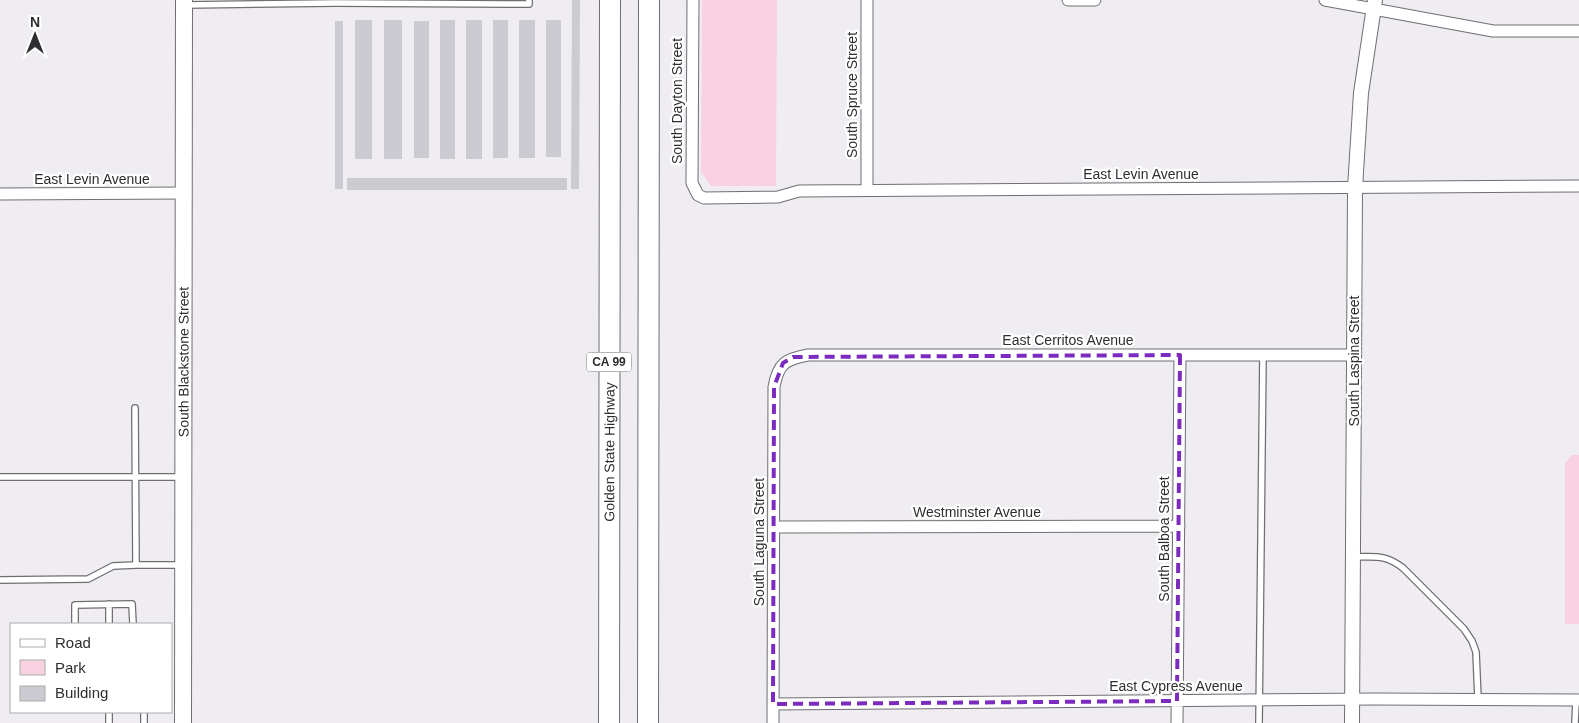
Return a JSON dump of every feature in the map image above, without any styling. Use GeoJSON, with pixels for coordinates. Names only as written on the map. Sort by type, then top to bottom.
{"type":"FeatureCollection","features":[{"type":"Feature","properties":{"kind":"highway","name":"Golden State Highway"},"geometry":{"type":"LineString","coordinates":[[608,723],[610,0]]}},
{"type":"Feature","properties":{"kind":"highway","name":"CA 99"},"geometry":{"type":"LineString","coordinates":[[648,723],[649,0]]}},
{"type":"Feature","properties":{"kind":"main road","name":"South Blackstone Street"},"geometry":{"type":"LineString","coordinates":[[183,723],[184,3]]}},
{"type":"Feature","properties":{"kind":"street","name":"South Dayton Street"},"geometry":{"type":"LineString","coordinates":[[693,0],[692,183],[698,195],[704,198]]}},
{"type":"Feature","properties":{"kind":"street","name":"South Spruce Street"},"geometry":{"type":"LineString","coordinates":[[867,0],[867,190]]}},
{"type":"Feature","properties":{"kind":"street"},"geometry":{"type":"LineString","coordinates":[[1068,0],[1096,0]]}},
{"type":"Feature","properties":{"kind":"street"},"geometry":{"type":"LineString","coordinates":[[1325,0],[1374,4],[1493,31],[1579,30]]}},
{"type":"Feature","properties":{"kind":"street","name":"South Laspina Street"},"geometry":{"type":"LineString","coordinates":[[1352,723],[1355,188],[1361,93],[1374,4]]}},
{"type":"Feature","properties":{"kind":"street","name":"East Levin Avenue"},"geometry":{"type":"LineString","coordinates":[[704,198],[778,197],[799,191],[867,190],[1579,186]]}},
{"type":"Feature","properties":{"kind":"street","name":"East Levin Avenue"},"geometry":{"type":"LineString","coordinates":[[0,194],[184,193]]}},
{"type":"Feature","properties":{"kind":"street","name":"East Cerritos Avenue"},"geometry":{"type":"LineString","coordinates":[[783,363],[793,357],[808,355],[1354,355]]}},
{"type":"Feature","properties":{"kind":"street","name":"South Balboa Street"},"geometry":{"type":"LineString","coordinates":[[1177,723],[1180,355]]}},
{"type":"Feature","properties":{"kind":"street","name":"South Laguna Street"},"geometry":{"type":"LineString","coordinates":[[773,723],[774,387],[776,374],[783,363]]}},
{"type":"Feature","properties":{"kind":"street","name":"Westminster Avenue"},"geometry":{"type":"LineString","coordinates":[[774,527],[1179,526]]}},
{"type":"Feature","properties":{"kind":"street","name":"East Cypress Avenue"},"geometry":{"type":"LineString","coordinates":[[773,704],[1353,699],[1577,700]]}},
{"type":"Feature","properties":{"kind":"lane"},"geometry":{"type":"LineString","coordinates":[[184,3],[336,1],[529,4],[529,0]]}},
{"type":"Feature","properties":{"kind":"lane"},"geometry":{"type":"LineString","coordinates":[[1259,723],[1263,355]]}},
{"type":"Feature","properties":{"kind":"lane"},"geometry":{"type":"LineString","coordinates":[[135,408],[136,565]]}},
{"type":"Feature","properties":{"kind":"lane"},"geometry":{"type":"LineString","coordinates":[[0,477],[183,477]]}},
{"type":"Feature","properties":{"kind":"lane"},"geometry":{"type":"LineString","coordinates":[[1353,556],[1382,557],[1393,561],[1409,574],[1464,629],[1472,641],[1476,652],[1478,699]]}},
{"type":"Feature","properties":{"kind":"lane"},"geometry":{"type":"LineString","coordinates":[[0,580],[88,579],[113,566],[183,565]]}},
{"type":"Feature","properties":{"kind":"lane"},"geometry":{"type":"LineString","coordinates":[[109,604],[109,623]]}},
{"type":"Feature","properties":{"kind":"lane"},"geometry":{"type":"LineString","coordinates":[[75,623],[76,605],[109,604],[132,604],[133,623]]}},
{"type":"Feature","properties":{"kind":"lane"},"geometry":{"type":"LineString","coordinates":[[1575,723],[1577,700]]}},
{"type":"Feature","properties":{"kind":"highlighted area"},"geometry":{"type":"Polygon","coordinates":[[[1180,355],[1177,701],[773,704],[774,387],[783,363],[793,357],[1180,355]]]}},
{"type":"Feature","properties":{"kind":"green space"},"geometry":{"type":"Polygon","coordinates":[[[702,0],[777,0],[776,186],[711,186],[701,172],[702,0]]]}},
{"type":"Feature","properties":{"kind":"green space"},"geometry":{"type":"Polygon","coordinates":[[[1572,455],[1579,455],[1579,624],[1565,624],[1565,463],[1572,455]]]}},
{"type":"Feature","properties":{"kind":"building"},"geometry":{"type":"Polygon","coordinates":[[[572,0],[580,0],[579,189],[571,189],[572,0]]]}},
{"type":"Feature","properties":{"kind":"building"},"geometry":{"type":"Polygon","coordinates":[[[355,20],[372,20],[372,159],[355,159],[355,20]]]}},
{"type":"Feature","properties":{"kind":"building"},"geometry":{"type":"Polygon","coordinates":[[[384,20],[402,20],[402,159],[384,159],[384,20]]]}},
{"type":"Feature","properties":{"kind":"building"},"geometry":{"type":"Polygon","coordinates":[[[440,20],[455,20],[455,159],[440,159],[440,20]]]}},
{"type":"Feature","properties":{"kind":"building"},"geometry":{"type":"Polygon","coordinates":[[[466,20],[482,20],[482,159],[466,159],[466,20]]]}},
{"type":"Feature","properties":{"kind":"building"},"geometry":{"type":"Polygon","coordinates":[[[493,20],[508,20],[508,158],[493,158],[493,20]]]}},
{"type":"Feature","properties":{"kind":"building"},"geometry":{"type":"Polygon","coordinates":[[[519,20],[535,20],[535,158],[519,158],[519,20]]]}},
{"type":"Feature","properties":{"kind":"building"},"geometry":{"type":"Polygon","coordinates":[[[546,20],[561,20],[561,157],[546,157],[546,20]]]}},
{"type":"Feature","properties":{"kind":"building"},"geometry":{"type":"Polygon","coordinates":[[[335,21],[343,21],[343,189],[335,189],[335,21]]]}},
{"type":"Feature","properties":{"kind":"building"},"geometry":{"type":"Polygon","coordinates":[[[414,21],[429,21],[429,158],[414,158],[414,21]]]}},
{"type":"Feature","properties":{"kind":"building"},"geometry":{"type":"Polygon","coordinates":[[[347,178],[567,178],[567,190],[347,190],[347,178]]]}}]}
